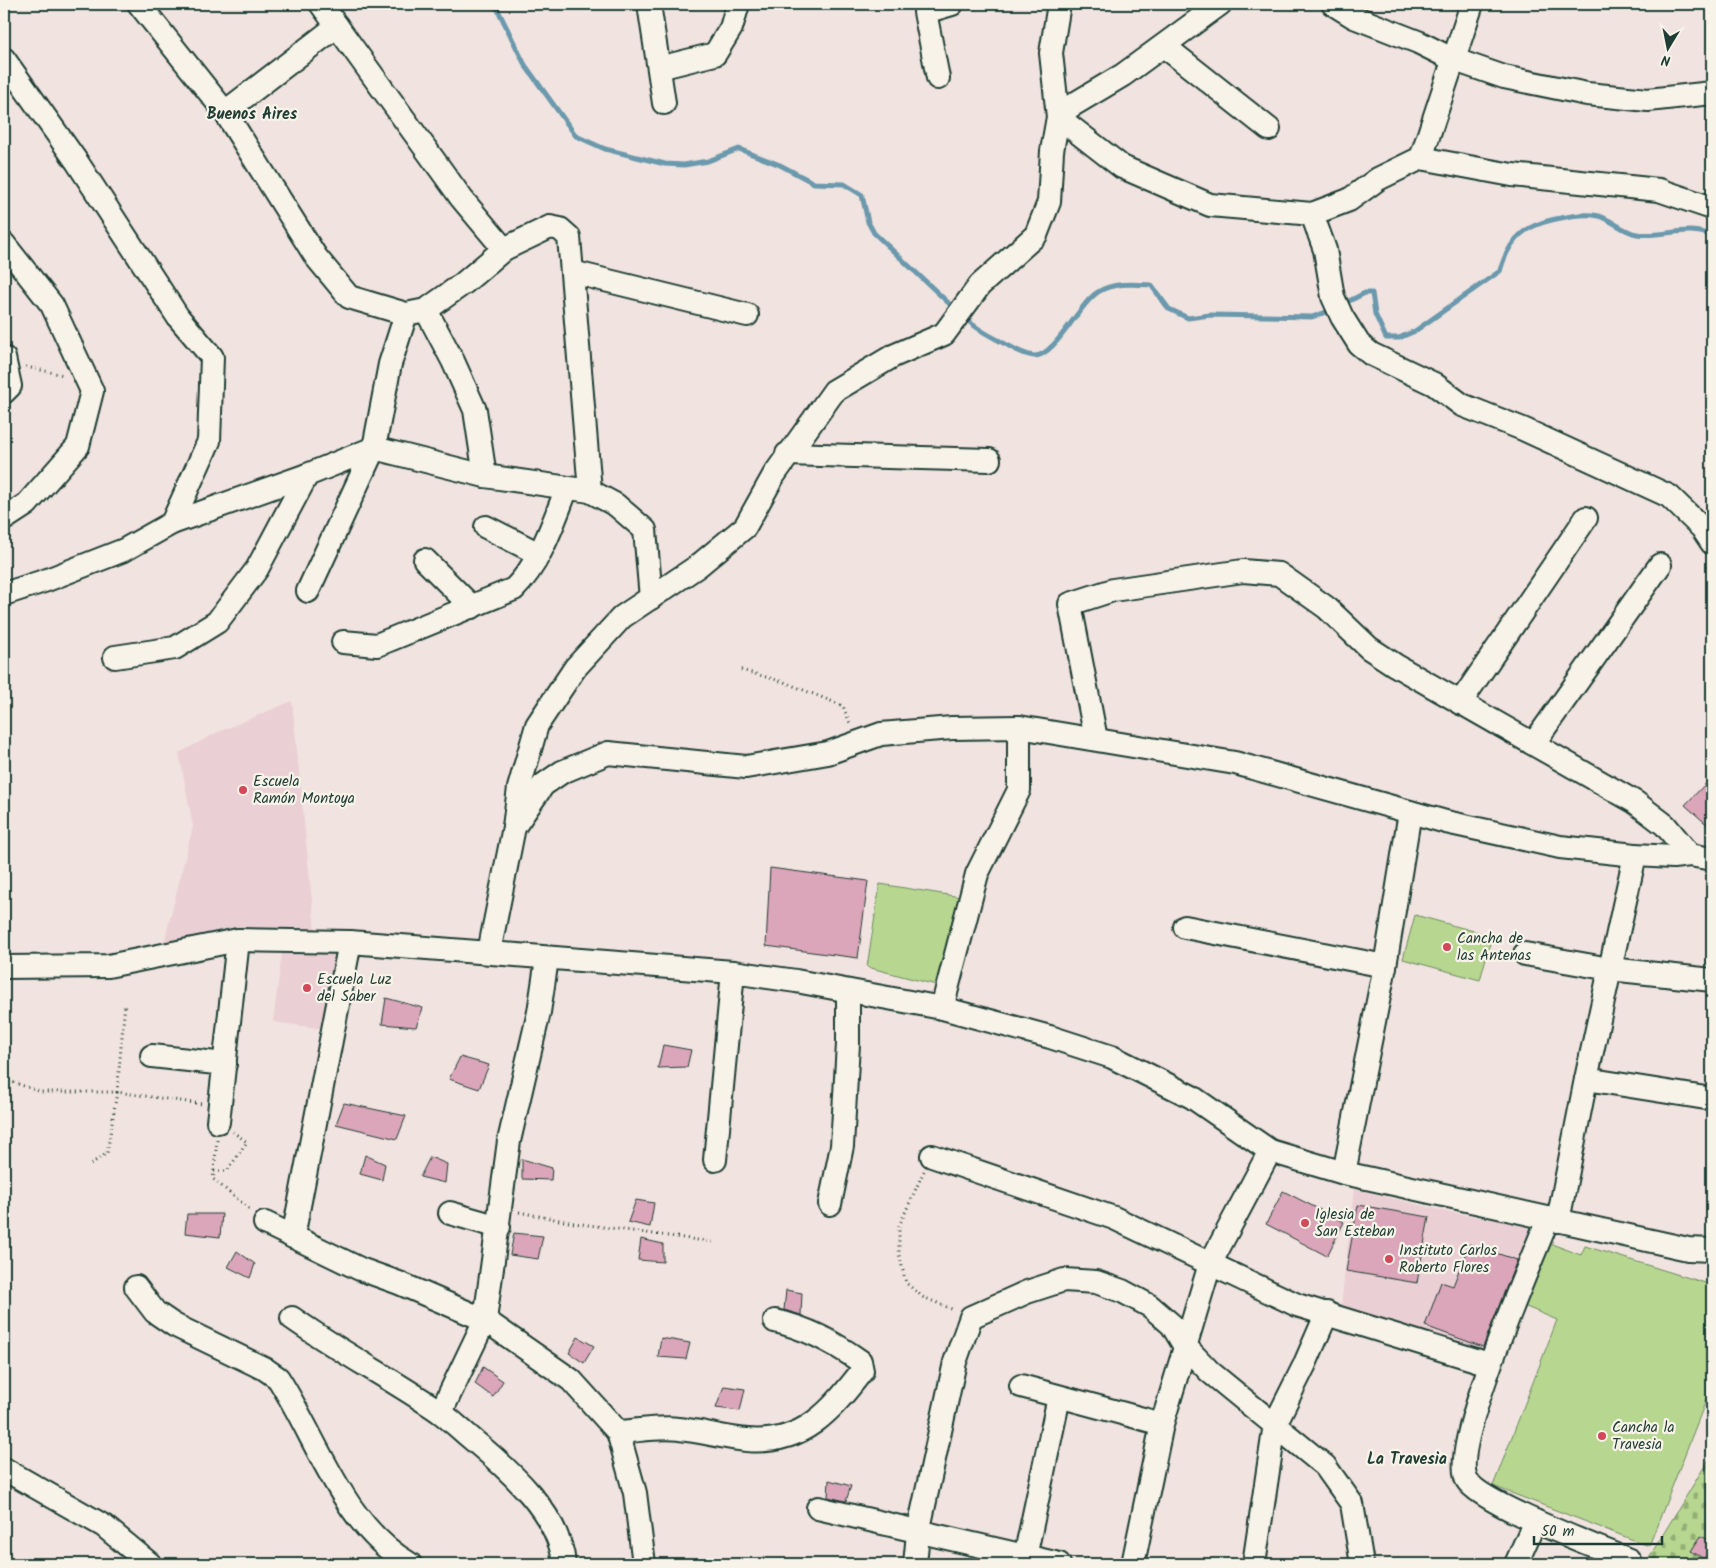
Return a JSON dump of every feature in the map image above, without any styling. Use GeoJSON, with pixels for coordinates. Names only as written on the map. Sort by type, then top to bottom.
{"type":"FeatureCollection","features":[{"type":"Feature","properties":{"kind":"street"},"geometry":{"type":"LineString","coordinates":[[138,4],[225,112],[316,256],[349,297],[416,312],[453,361],[475,410],[485,476]]}},
{"type":"Feature","properties":{"kind":"street"},"geometry":{"type":"LineString","coordinates":[[321,4],[462,199],[504,249]]}},
{"type":"Feature","properties":{"kind":"street"},"geometry":{"type":"LineString","coordinates":[[650,4],[664,103]]}},
{"type":"Feature","properties":{"kind":"street"},"geometry":{"type":"LineString","coordinates":[[658,68],[715,54],[731,28],[738,4]]}},
{"type":"Feature","properties":{"kind":"street"},"geometry":{"type":"LineString","coordinates":[[938,78],[925,12],[952,4]]}},
{"type":"Feature","properties":{"kind":"street"},"geometry":{"type":"LineString","coordinates":[[489,952],[514,827],[519,788],[537,725],[575,668],[622,617],[698,566],[745,527],[788,454],[834,391],[893,356],[944,334],[980,285],[1036,235],[1049,202],[1052,151],[1058,117],[1051,53],[1059,4]]}},
{"type":"Feature","properties":{"kind":"street"},"geometry":{"type":"LineString","coordinates":[[1058,117],[1164,46],[1220,4]]}},
{"type":"Feature","properties":{"kind":"street"},"geometry":{"type":"LineString","coordinates":[[1333,4],[1354,17],[1418,42],[1452,59],[1504,77],[1587,94],[1648,100],[1712,93]]}},
{"type":"Feature","properties":{"kind":"street"},"geometry":{"type":"LineString","coordinates":[[1421,158],[1452,59],[1472,4]]}},
{"type":"Feature","properties":{"kind":"street"},"geometry":{"type":"LineString","coordinates":[[225,112],[337,26]]}},
{"type":"Feature","properties":{"kind":"street"},"geometry":{"type":"LineString","coordinates":[[1164,46],[1269,129]]}},
{"type":"Feature","properties":{"kind":"street"},"geometry":{"type":"LineString","coordinates":[[4,59],[77,162],[178,317],[212,357],[210,441],[172,523]]}},
{"type":"Feature","properties":{"kind":"street"},"geometry":{"type":"LineString","coordinates":[[1058,117],[1122,167],[1210,205],[1312,214],[1349,200],[1378,179],[1421,158],[1512,175],[1659,190],[1712,208]]}},
{"type":"Feature","properties":{"kind":"street"},"geometry":{"type":"LineString","coordinates":[[1312,214],[1325,250],[1337,307],[1359,344],[1371,354],[1434,384],[1462,405],[1523,429],[1669,496],[1702,528],[1712,543]]}},
{"type":"Feature","properties":{"kind":"street"},"geometry":{"type":"LineString","coordinates":[[308,591],[374,448],[390,364],[416,312],[464,283],[504,249],[550,227],[560,229],[569,237],[590,491]]}},
{"type":"Feature","properties":{"kind":"street"},"geometry":{"type":"LineString","coordinates":[[4,244],[52,305],[92,391],[78,446],[27,504],[4,519]]}},
{"type":"Feature","properties":{"kind":"street"},"geometry":{"type":"LineString","coordinates":[[572,272],[747,315]]}},
{"type":"Feature","properties":{"kind":"street"},"geometry":{"type":"LineString","coordinates":[[4,392],[10,386],[5,361]]}},
{"type":"Feature","properties":{"kind":"street"},"geometry":{"type":"LineString","coordinates":[[4,594],[47,580],[124,550],[172,523],[307,475],[374,448],[485,476],[590,491],[616,505],[645,530],[651,598]]}},
{"type":"Feature","properties":{"kind":"street"},"geometry":{"type":"LineString","coordinates":[[788,454],[989,460]]}},
{"type":"Feature","properties":{"kind":"street"},"geometry":{"type":"LineString","coordinates":[[114,657],[176,648],[217,622],[257,570],[307,475]]}},
{"type":"Feature","properties":{"kind":"street"},"geometry":{"type":"LineString","coordinates":[[343,642],[377,645],[514,589],[528,576],[567,488]]}},
{"type":"Feature","properties":{"kind":"street"},"geometry":{"type":"LineString","coordinates":[[1460,702],[1586,518]]}},
{"type":"Feature","properties":{"kind":"street"},"geometry":{"type":"LineString","coordinates":[[486,527],[539,554]]}},
{"type":"Feature","properties":{"kind":"street"},"geometry":{"type":"LineString","coordinates":[[426,560],[472,607]]}},
{"type":"Feature","properties":{"kind":"street"},"geometry":{"type":"LineString","coordinates":[[1534,743],[1660,564]]}},
{"type":"Feature","properties":{"kind":"street"},"geometry":{"type":"LineString","coordinates":[[1096,739],[1070,604],[1113,590],[1243,571],[1279,574],[1327,608],[1369,648],[1635,802],[1665,826],[1690,855]]}},
{"type":"Feature","properties":{"kind":"street"},"geometry":{"type":"LineString","coordinates":[[514,827],[543,785],[562,772],[608,752],[746,767],[828,753],[890,733],[952,728],[1019,727],[1235,763],[1410,812],[1560,846],[1635,855],[1673,857],[1690,855],[1712,859]]}},
{"type":"Feature","properties":{"kind":"street"},"geometry":{"type":"LineString","coordinates":[[942,1008],[977,874],[1019,790],[1019,727]]}},
{"type":"Feature","properties":{"kind":"street"},"geometry":{"type":"LineString","coordinates":[[1344,1173],[1385,966],[1410,812]]}},
{"type":"Feature","properties":{"kind":"street"},"geometry":{"type":"LineString","coordinates":[[1627,1564],[1629,1560],[1535,1521],[1479,1494],[1466,1480],[1464,1458],[1489,1364],[1553,1220],[1635,855]]}},
{"type":"Feature","properties":{"kind":"street"},"geometry":{"type":"LineString","coordinates":[[1185,927],[1385,966]]}},
{"type":"Feature","properties":{"kind":"street"},"geometry":{"type":"LineString","coordinates":[[219,1114],[238,940]]}},
{"type":"Feature","properties":{"kind":"street"},"geometry":{"type":"LineString","coordinates":[[4,968],[108,966],[238,940],[350,942],[489,952],[547,959],[733,972],[796,981],[942,1008],[1050,1037],[1112,1057],[1192,1097],[1270,1151],[1344,1173],[1688,1249],[1712,1250]]}},
{"type":"Feature","properties":{"kind":"street"},"geometry":{"type":"LineString","coordinates":[[293,1237],[350,942]]}},
{"type":"Feature","properties":{"kind":"street"},"geometry":{"type":"LineString","coordinates":[[1525,954],[1610,969],[1712,980]]}},
{"type":"Feature","properties":{"kind":"street"},"geometry":{"type":"LineString","coordinates":[[441,1412],[485,1320],[509,1141],[537,1021],[547,959]]}},
{"type":"Feature","properties":{"kind":"street"},"geometry":{"type":"LineString","coordinates":[[716,1160],[733,972]]}},
{"type":"Feature","properties":{"kind":"street"},"geometry":{"type":"LineString","coordinates":[[830,1204],[842,1146],[848,1044],[848,992]]}},
{"type":"Feature","properties":{"kind":"street"},"geometry":{"type":"LineString","coordinates":[[152,1056],[225,1064]]}},
{"type":"Feature","properties":{"kind":"street"},"geometry":{"type":"LineString","coordinates":[[1586,1079],[1712,1099]]}},
{"type":"Feature","properties":{"kind":"street"},"geometry":{"type":"LineString","coordinates":[[1133,1564],[1162,1424],[1184,1345],[1210,1264],[1270,1151]]}},
{"type":"Feature","properties":{"kind":"street"},"geometry":{"type":"LineString","coordinates":[[932,1156],[1114,1218],[1290,1302],[1489,1364]]}},
{"type":"Feature","properties":{"kind":"street"},"geometry":{"type":"LineString","coordinates":[[450,1213],[500,1218]]}},
{"type":"Feature","properties":{"kind":"street"},"geometry":{"type":"LineString","coordinates":[[266,1223],[360,1269],[399,1283],[485,1320],[571,1380],[618,1432],[634,1493],[644,1564]]}},
{"type":"Feature","properties":{"kind":"street"},"geometry":{"type":"LineString","coordinates":[[915,1564],[918,1533],[955,1362],[971,1317],[1027,1292],[1064,1280],[1096,1282],[1122,1291],[1150,1306],[1172,1325],[1184,1345],[1210,1372],[1325,1466],[1352,1504],[1362,1564]]}},
{"type":"Feature","properties":{"kind":"street"},"geometry":{"type":"LineString","coordinates":[[136,1287],[155,1312],[174,1325],[265,1369],[278,1378],[356,1515],[373,1536],[396,1556],[410,1564]]}},
{"type":"Feature","properties":{"kind":"street"},"geometry":{"type":"LineString","coordinates":[[1254,1564],[1275,1424],[1301,1374],[1327,1313]]}},
{"type":"Feature","properties":{"kind":"street"},"geometry":{"type":"LineString","coordinates":[[292,1318],[327,1343],[441,1412],[518,1479],[558,1537],[564,1564]]}},
{"type":"Feature","properties":{"kind":"street"},"geometry":{"type":"LineString","coordinates":[[618,1432],[677,1428],[748,1440],[777,1440],[804,1430],[821,1418],[862,1371],[860,1361],[834,1342],[814,1332],[774,1321]]}},
{"type":"Feature","properties":{"kind":"street"},"geometry":{"type":"LineString","coordinates":[[1021,1386],[1162,1424]]}},
{"type":"Feature","properties":{"kind":"street"},"geometry":{"type":"LineString","coordinates":[[1025,1557],[1059,1397]]}},
{"type":"Feature","properties":{"kind":"street"},"geometry":{"type":"LineString","coordinates":[[4,1469],[104,1526],[150,1564]]}},
{"type":"Feature","properties":{"kind":"street"},"geometry":{"type":"LineString","coordinates":[[818,1508],[918,1533],[1059,1564]]}},
{"type":"Feature","properties":{"kind":"street"},"geometry":{"type":"LineString","coordinates":[[1516,1564],[1535,1521]]}},
{"type":"Feature","properties":{"kind":"path"},"geometry":{"type":"LineString","coordinates":[[5,361],[87,379]]}},
{"type":"Feature","properties":{"kind":"path"},"geometry":{"type":"LineString","coordinates":[[741,670],[784,682],[843,706],[858,742]]}},
{"type":"Feature","properties":{"kind":"path"},"geometry":{"type":"LineString","coordinates":[[91,1164],[107,1153],[117,1092],[125,1003]]}},
{"type":"Feature","properties":{"kind":"path"},"geometry":{"type":"LineString","coordinates":[[4,1080],[41,1092],[117,1092],[219,1114],[248,1142],[227,1171],[214,1171]]}},
{"type":"Feature","properties":{"kind":"path"},"geometry":{"type":"LineString","coordinates":[[219,1114],[213,1179],[266,1223]]}},
{"type":"Feature","properties":{"kind":"path"},"geometry":{"type":"LineString","coordinates":[[932,1156],[915,1187],[899,1226],[899,1254],[906,1283],[923,1297],[971,1317]]}},
{"type":"Feature","properties":{"kind":"path"},"geometry":{"type":"LineString","coordinates":[[500,1218],[574,1223],[712,1242]]}},
{"type":"Feature","properties":{"kind":"shaded area","name":"Escuela Ramón Montoya"},"geometry":{"type":"Polygon","coordinates":[[[292,701],[315,931],[237,931],[164,943],[193,826],[179,753],[216,733],[292,701]]]}},
{"type":"Feature","properties":{"kind":"shaded area","name":"Escuela Luz del Saber"},"geometry":{"type":"Polygon","coordinates":[[[283,946],[342,954],[331,1030],[273,1022],[283,946]]]}},
{"type":"Feature","properties":{"kind":"shaded area"},"geometry":{"type":"Polygon","coordinates":[[[1354,1189],[1444,1211],[1533,1226],[1486,1356],[1412,1327],[1341,1307],[1354,1189]]]}},
{"type":"Feature","properties":{"kind":"green space"},"geometry":{"type":"Polygon","coordinates":[[[880,884],[967,898],[944,987],[867,967],[880,884]]]}},
{"type":"Feature","properties":{"kind":"green space","name":"Cancha de las Antenas"},"geometry":{"type":"Polygon","coordinates":[[[1415,915],[1492,936],[1480,980],[1403,959],[1415,915]]]}},
{"type":"Feature","properties":{"kind":"green space","name":"Cancha la Travesia"},"geometry":{"type":"Polygon","coordinates":[[[1549,1243],[1581,1255],[1585,1246],[1712,1285],[1712,1385],[1649,1546],[1493,1486],[1557,1320],[1524,1306],[1549,1243]]]}},
{"type":"Feature","properties":{"kind":"green space"},"geometry":{"type":"Polygon","coordinates":[[[1712,1454],[1712,1564],[1645,1564],[1712,1454]]]}},
{"type":"Feature","properties":{"kind":"building"},"geometry":{"type":"Polygon","coordinates":[[[1712,777],[1712,829],[1685,805],[1712,777]]]}},
{"type":"Feature","properties":{"kind":"building"},"geometry":{"type":"Polygon","coordinates":[[[770,868],[868,881],[858,958],[766,946],[770,868]]]}},
{"type":"Feature","properties":{"kind":"building"},"geometry":{"type":"Polygon","coordinates":[[[386,998],[423,1008],[416,1027],[382,1024],[386,998]]]}},
{"type":"Feature","properties":{"kind":"building"},"geometry":{"type":"Polygon","coordinates":[[[663,1045],[691,1050],[687,1067],[658,1068],[663,1045]]]}},
{"type":"Feature","properties":{"kind":"building"},"geometry":{"type":"Polygon","coordinates":[[[460,1057],[489,1065],[479,1089],[449,1079],[460,1057]]]}},
{"type":"Feature","properties":{"kind":"building"},"geometry":{"type":"Polygon","coordinates":[[[344,1103],[406,1116],[397,1139],[336,1124],[344,1103]]]}},
{"type":"Feature","properties":{"kind":"building"},"geometry":{"type":"Polygon","coordinates":[[[365,1155],[385,1164],[382,1180],[360,1174],[365,1155]]]}},
{"type":"Feature","properties":{"kind":"building"},"geometry":{"type":"Polygon","coordinates":[[[430,1157],[447,1164],[445,1183],[420,1177],[430,1157]]]}},
{"type":"Feature","properties":{"kind":"building"},"geometry":{"type":"Polygon","coordinates":[[[522,1159],[552,1168],[551,1180],[522,1179],[522,1159]]]}},
{"type":"Feature","properties":{"kind":"building","name":"Iglesia de San Esteban"},"geometry":{"type":"Polygon","coordinates":[[[1283,1191],[1344,1222],[1327,1256],[1266,1224],[1283,1191]]]}},
{"type":"Feature","properties":{"kind":"building"},"geometry":{"type":"Polygon","coordinates":[[[636,1200],[654,1203],[650,1227],[628,1222],[636,1200]]]}},
{"type":"Feature","properties":{"kind":"building"},"geometry":{"type":"Polygon","coordinates":[[[1358,1205],[1429,1217],[1417,1283],[1346,1271],[1358,1205]]]}},
{"type":"Feature","properties":{"kind":"building"},"geometry":{"type":"Polygon","coordinates":[[[187,1214],[222,1214],[220,1237],[185,1233],[187,1214]]]}},
{"type":"Feature","properties":{"kind":"building"},"geometry":{"type":"Polygon","coordinates":[[[514,1233],[543,1236],[538,1259],[510,1255],[514,1233]]]}},
{"type":"Feature","properties":{"kind":"building"},"geometry":{"type":"Polygon","coordinates":[[[641,1239],[663,1244],[663,1262],[638,1260],[641,1239]]]}},
{"type":"Feature","properties":{"kind":"building"},"geometry":{"type":"Polygon","coordinates":[[[1469,1244],[1517,1260],[1483,1347],[1425,1326],[1441,1282],[1453,1286],[1469,1244]]]}},
{"type":"Feature","properties":{"kind":"building"},"geometry":{"type":"Polygon","coordinates":[[[237,1251],[255,1264],[250,1278],[228,1267],[237,1251]]]}},
{"type":"Feature","properties":{"kind":"building"},"geometry":{"type":"Polygon","coordinates":[[[786,1290],[802,1293],[801,1315],[784,1310],[786,1290]]]}},
{"type":"Feature","properties":{"kind":"building"},"geometry":{"type":"Polygon","coordinates":[[[578,1337],[594,1346],[584,1363],[569,1353],[578,1337]]]}},
{"type":"Feature","properties":{"kind":"building"},"geometry":{"type":"Polygon","coordinates":[[[661,1338],[690,1343],[686,1359],[658,1357],[661,1338]]]}},
{"type":"Feature","properties":{"kind":"building"},"geometry":{"type":"Polygon","coordinates":[[[483,1367],[503,1381],[493,1397],[475,1384],[483,1367]]]}},
{"type":"Feature","properties":{"kind":"building"},"geometry":{"type":"Polygon","coordinates":[[[724,1386],[745,1389],[740,1411],[716,1408],[724,1386]]]}},
{"type":"Feature","properties":{"kind":"building"},"geometry":{"type":"Polygon","coordinates":[[[829,1480],[851,1486],[846,1501],[828,1497],[829,1480]]]}},
{"type":"Feature","properties":{"kind":"building"},"geometry":{"type":"Polygon","coordinates":[[[1701,1536],[1712,1542],[1704,1559],[1691,1551],[1701,1536]]]}},
{"type":"Feature","properties":{"kind":"waterway"},"geometry":{"type":"LineString","coordinates":[[495,4],[525,65],[576,136],[605,149],[665,164],[684,165],[708,161],[739,149],[780,165],[814,183],[844,184],[862,195],[868,222],[874,233],[956,310]]}},
{"type":"Feature","properties":{"kind":"waterway"},"geometry":{"type":"LineString","coordinates":[[1341,305],[1365,293],[1372,293],[1375,314],[1386,338],[1399,338],[1415,331],[1500,271],[1504,259],[1515,240],[1529,228],[1571,216],[1599,216],[1627,231],[1637,234],[1694,231],[1712,236]]}},
{"type":"Feature","properties":{"kind":"waterway"},"geometry":{"type":"LineString","coordinates":[[964,317],[974,326],[991,336],[1018,351],[1034,356],[1042,354],[1050,348],[1083,307],[1098,292],[1117,285],[1151,285],[1169,309],[1188,318],[1210,315],[1312,317],[1332,310]]}},
{"type":"Feature","properties":{"kind":"place","name":"Escuela Ramón Montoya"},"geometry":{"type":"Point","coordinates":[243,790]}},
{"type":"Feature","properties":{"kind":"place","name":"Cancha de las Antenas"},"geometry":{"type":"Point","coordinates":[1447,947]}},
{"type":"Feature","properties":{"kind":"place","name":"Escuela Luz del Saber"},"geometry":{"type":"Point","coordinates":[307,988]}},
{"type":"Feature","properties":{"kind":"place","name":"Iglesia de San Esteban"},"geometry":{"type":"Point","coordinates":[1305,1223]}},
{"type":"Feature","properties":{"kind":"place","name":"Instituto Carlos Roberto Flores"},"geometry":{"type":"Point","coordinates":[1389,1259]}},
{"type":"Feature","properties":{"kind":"place","name":"Cancha la Travesia"},"geometry":{"type":"Point","coordinates":[1602,1436]}},
{"type":"Feature","properties":{"kind":"district","name":"Buenos Aires"},"geometry":{"type":"Point","coordinates":[252,113]}},
{"type":"Feature","properties":{"kind":"district","name":"La Travesia"},"geometry":{"type":"Point","coordinates":[1407,1458]}}]}
